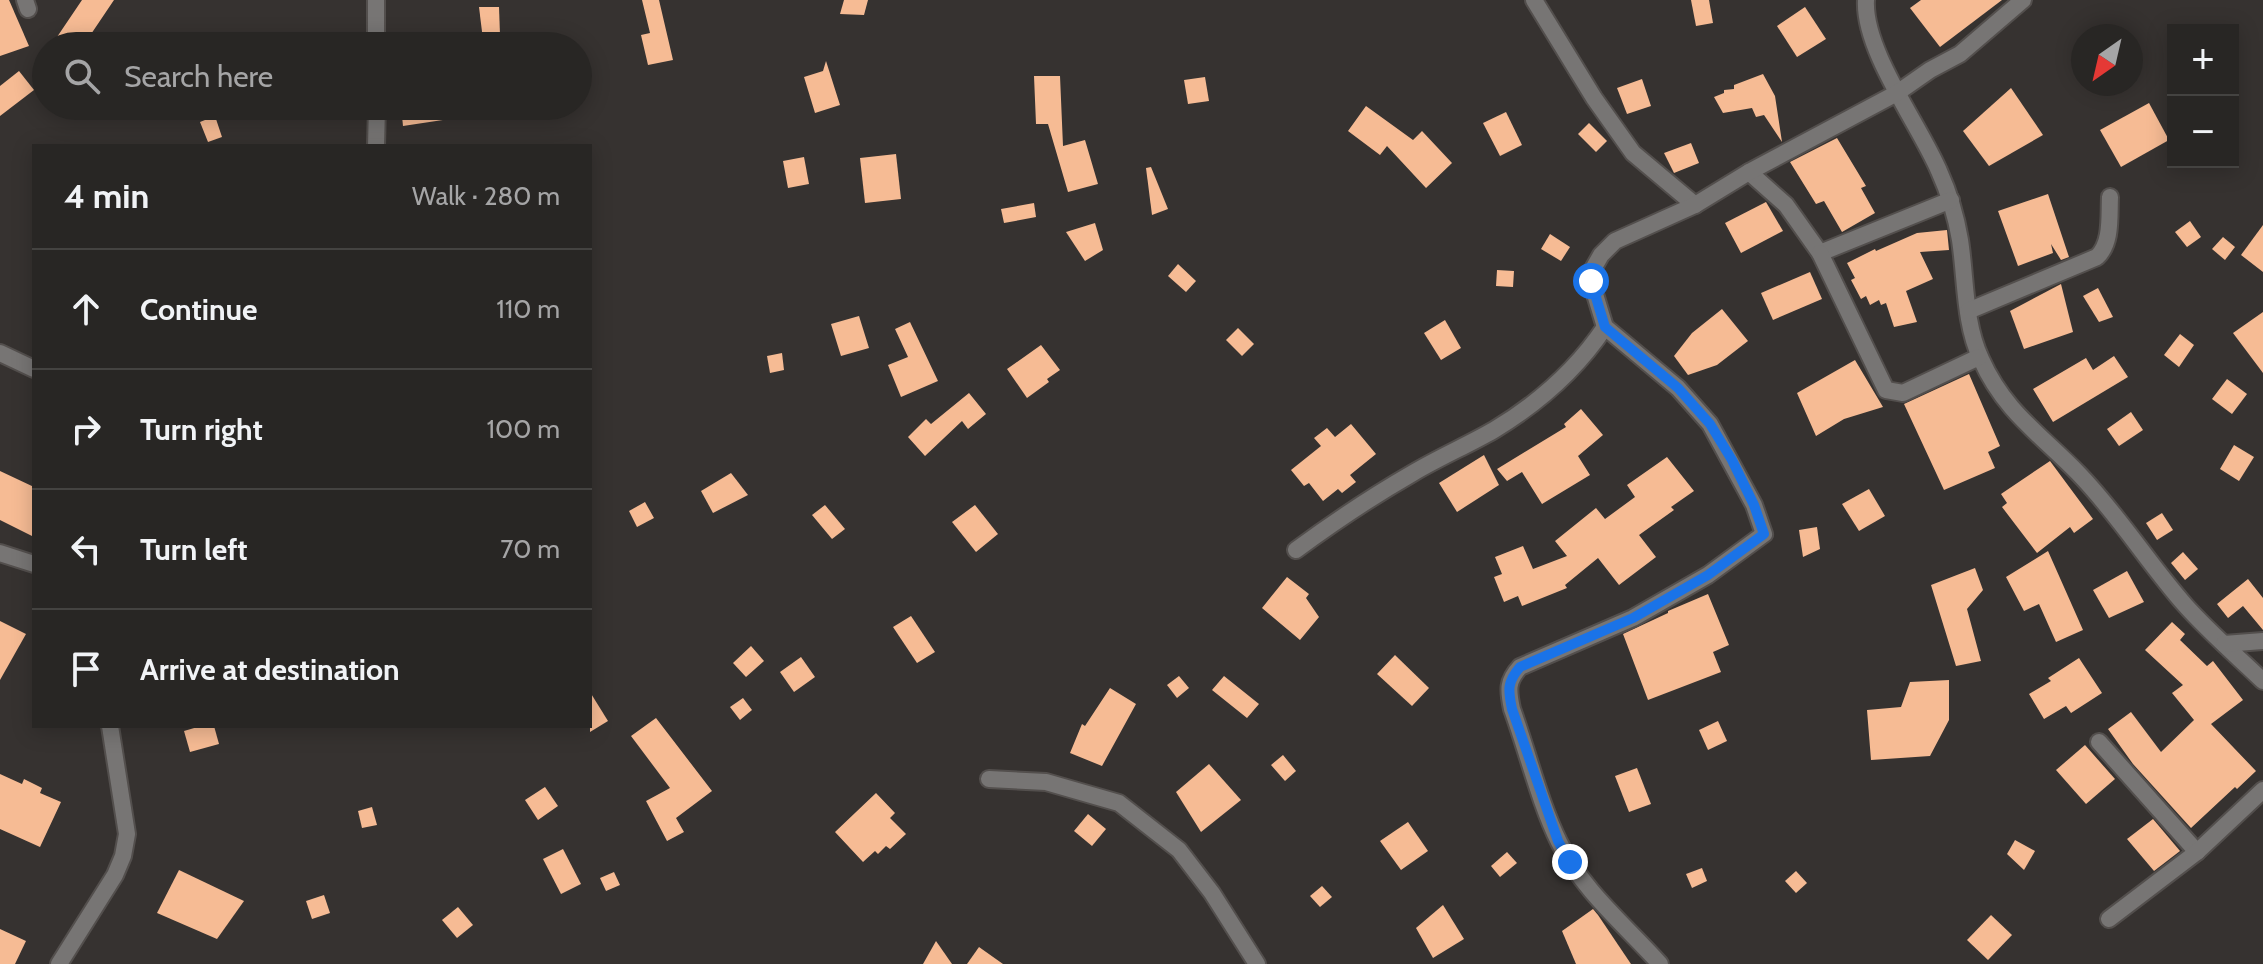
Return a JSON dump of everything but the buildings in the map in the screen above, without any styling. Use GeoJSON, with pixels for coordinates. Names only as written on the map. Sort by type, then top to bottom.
{"type":"FeatureCollection","features":[{"type":"Feature","properties":{"kind":"street"},"geometry":{"type":"LineString","coordinates":[[376,0],[376,32]]}},
{"type":"Feature","properties":{"kind":"street"},"geometry":{"type":"LineString","coordinates":[[1534,0],[1594,98],[1633,153],[1695,205]]}},
{"type":"Feature","properties":{"kind":"street"},"geometry":{"type":"LineString","coordinates":[[1866,0],[1865,13],[1871,35],[1951,200],[1960,240],[1968,311],[1979,357],[1998,392],[2017,417],[2079,474],[2185,605],[2263,681]]}},
{"type":"Feature","properties":{"kind":"street"},"geometry":{"type":"LineString","coordinates":[[1660,964],[1613,917],[1570,862],[1558,841],[1512,709],[1509,678],[1520,667],[1633,618],[1708,575],[1764,534],[1749,494],[1710,424],[1678,388],[1605,327],[1591,281],[1593,269],[1615,241],[1695,205],[1749,172],[1897,93],[1960,54],[2023,0]]}},
{"type":"Feature","properties":{"kind":"street"},"geometry":{"type":"LineString","coordinates":[[376,144],[377,120]]}},
{"type":"Feature","properties":{"kind":"street"},"geometry":{"type":"LineString","coordinates":[[1749,172],[1786,205],[1820,253],[1886,390],[1903,393],[1979,357]]}},
{"type":"Feature","properties":{"kind":"street"},"geometry":{"type":"LineString","coordinates":[[1968,311],[2097,257],[2104,251],[2108,238],[2110,197]]}},
{"type":"Feature","properties":{"kind":"street"},"geometry":{"type":"LineString","coordinates":[[1820,253],[1951,200]]}},
{"type":"Feature","properties":{"kind":"street"},"geometry":{"type":"LineString","coordinates":[[1296,550],[1404,478],[1496,428],[1534,402],[1591,349],[1605,327]]}},
{"type":"Feature","properties":{"kind":"street"},"geometry":{"type":"LineString","coordinates":[[0,353],[32,368]]}},
{"type":"Feature","properties":{"kind":"street"},"geometry":{"type":"LineString","coordinates":[[0,553],[32,563]]}},
{"type":"Feature","properties":{"kind":"street"},"geometry":{"type":"LineString","coordinates":[[2224,644],[2263,641]]}},
{"type":"Feature","properties":{"kind":"street"},"geometry":{"type":"LineString","coordinates":[[59,964],[115,875],[123,856],[127,834],[110,728]]}},
{"type":"Feature","properties":{"kind":"street"},"geometry":{"type":"LineString","coordinates":[[2099,742],[2197,852]]}},
{"type":"Feature","properties":{"kind":"street"},"geometry":{"type":"LineString","coordinates":[[989,779],[1046,782],[1119,803],[1179,850],[1212,893],[1257,964]]}},
{"type":"Feature","properties":{"kind":"street"},"geometry":{"type":"LineString","coordinates":[[2109,919],[2197,852],[2263,790]]}},
{"type":"Feature","properties":{"kind":"route"},"geometry":{"type":"LineString","coordinates":[[1570,862],[1558,841],[1512,709],[1509,678],[1520,667],[1633,618],[1708,575],[1764,534],[1732,460],[1710,424],[1678,388],[1605,327],[1591,281]]}}]}
